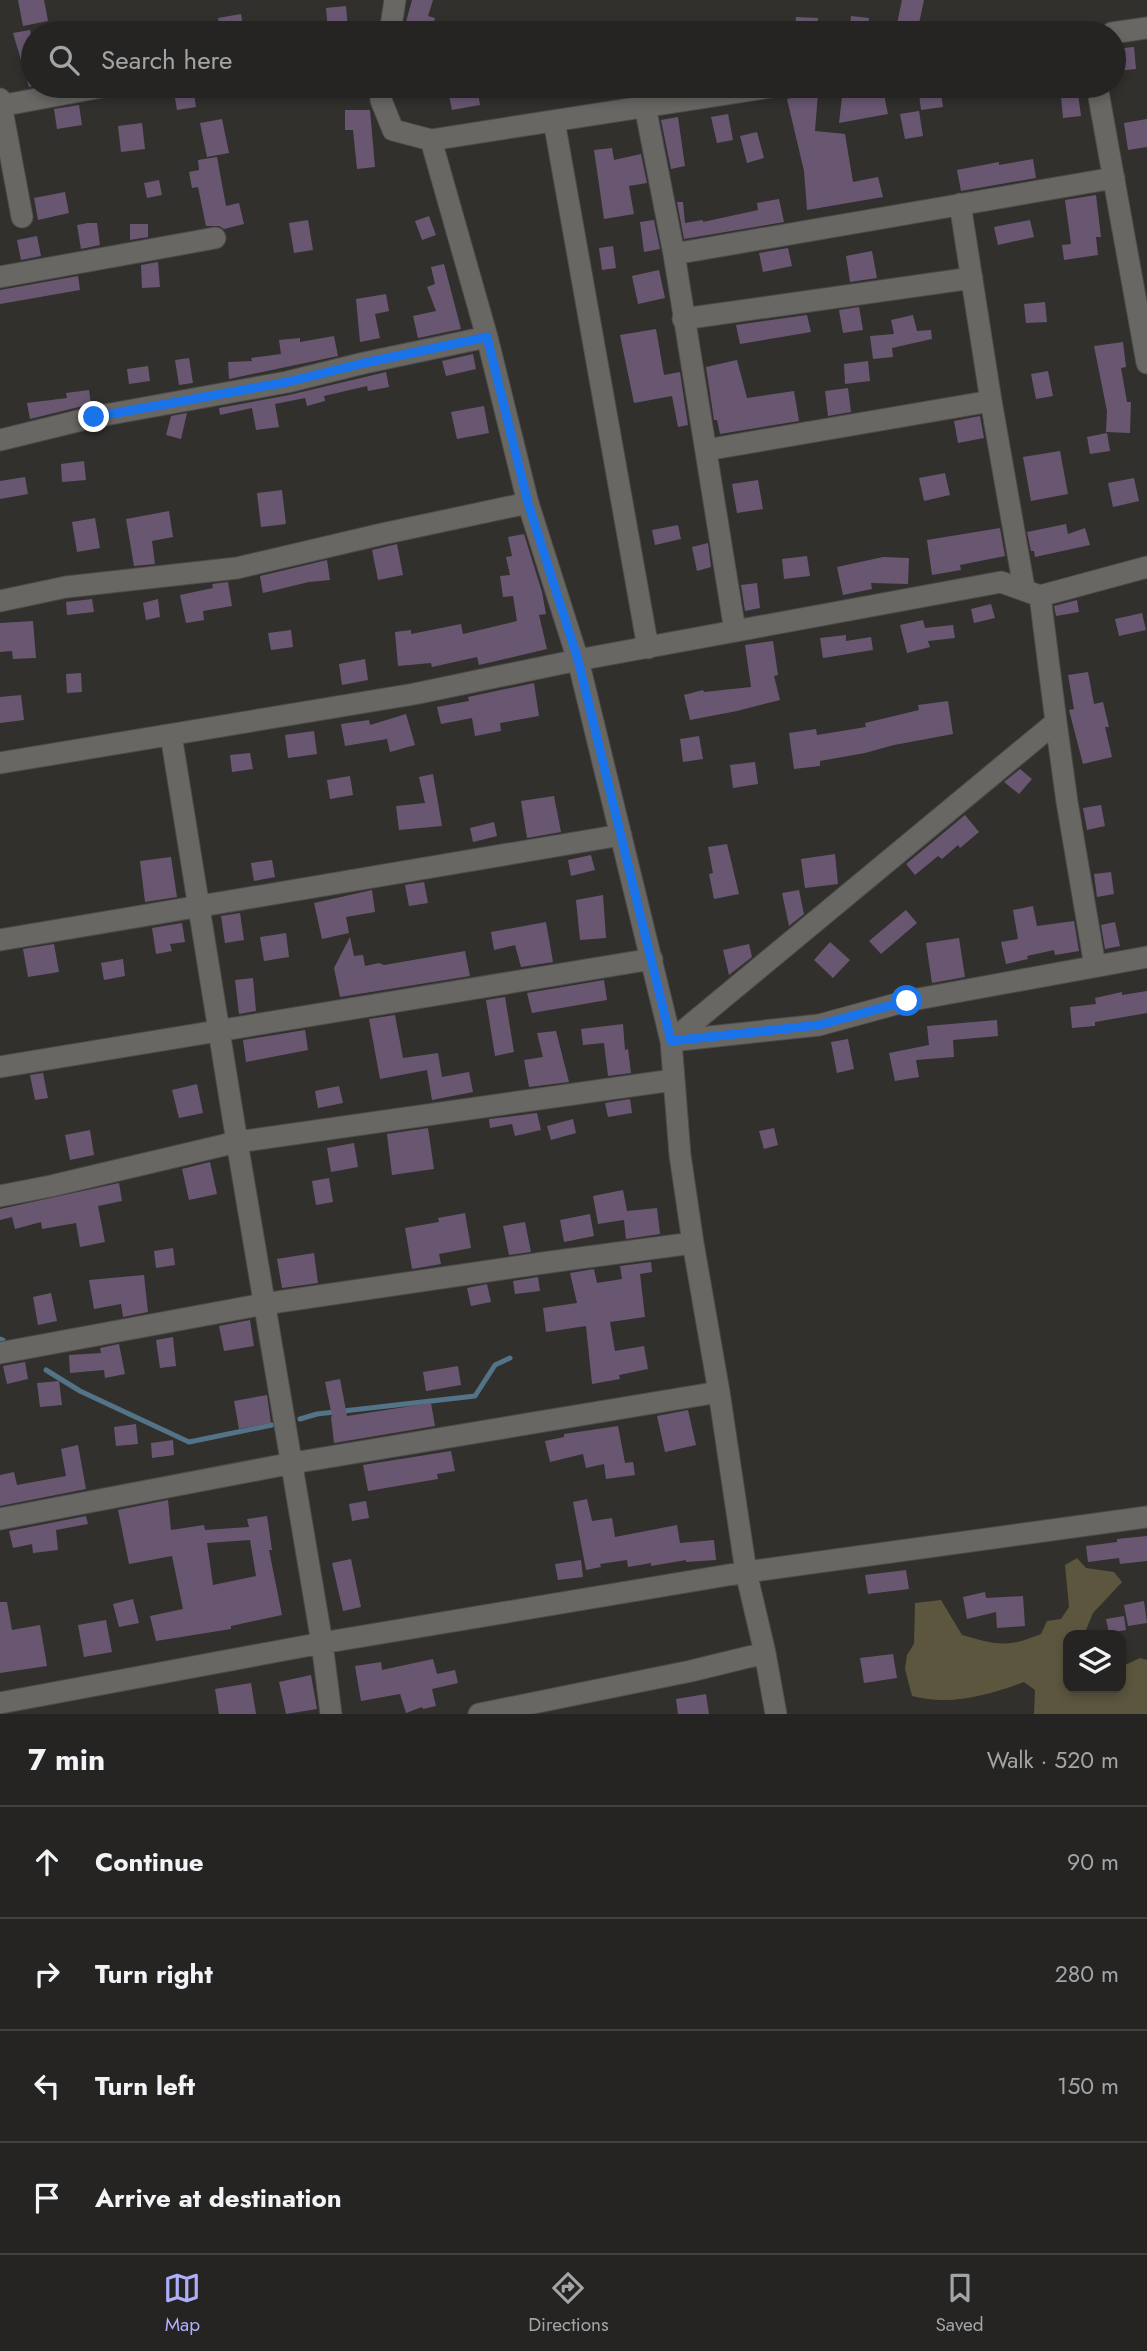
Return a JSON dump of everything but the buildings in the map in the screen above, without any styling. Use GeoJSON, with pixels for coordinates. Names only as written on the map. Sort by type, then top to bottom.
{"type":"FeatureCollection","features":[{"type":"Feature","properties":{"kind":"street"},"geometry":{"type":"LineString","coordinates":[[392,21],[396,0]]}},
{"type":"Feature","properties":{"kind":"street"},"geometry":{"type":"LineString","coordinates":[[1126,31],[1147,28]]}},
{"type":"Feature","properties":{"kind":"street"},"geometry":{"type":"LineString","coordinates":[[22,217],[0,103],[31,98]]}},
{"type":"Feature","properties":{"kind":"street"},"geometry":{"type":"LineString","coordinates":[[381,98],[393,130],[431,140],[698,98]]}},
{"type":"Feature","properties":{"kind":"street"},"geometry":{"type":"LineString","coordinates":[[1099,98],[1147,363]]}},
{"type":"Feature","properties":{"kind":"street"},"geometry":{"type":"LineString","coordinates":[[645,106],[674,254],[735,631]]}},
{"type":"Feature","properties":{"kind":"street"},"geometry":{"type":"LineString","coordinates":[[554,121],[648,648]]}},
{"type":"Feature","properties":{"kind":"street"},"geometry":{"type":"LineString","coordinates":[[431,140],[487,337],[528,503],[578,660],[671,1041],[680,1155],[693,1243],[746,1572],[776,1714]]}},
{"type":"Feature","properties":{"kind":"street"},"geometry":{"type":"LineString","coordinates":[[674,254],[1114,178]]}},
{"type":"Feature","properties":{"kind":"street"},"geometry":{"type":"LineString","coordinates":[[960,204],[990,401],[1032,592],[1056,722],[1095,967]]}},
{"type":"Feature","properties":{"kind":"street"},"geometry":{"type":"LineString","coordinates":[[0,277],[215,238]]}},
{"type":"Feature","properties":{"kind":"street"},"geometry":{"type":"LineString","coordinates":[[683,319],[972,278]]}},
{"type":"Feature","properties":{"kind":"street"},"geometry":{"type":"LineString","coordinates":[[0,440],[94,417],[287,382],[487,337]]}},
{"type":"Feature","properties":{"kind":"street"},"geometry":{"type":"LineString","coordinates":[[706,450],[990,401]]}},
{"type":"Feature","properties":{"kind":"street"},"geometry":{"type":"LineString","coordinates":[[0,601],[66,587],[237,568],[528,503]]}},
{"type":"Feature","properties":{"kind":"street"},"geometry":{"type":"LineString","coordinates":[[0,763],[414,694],[578,660],[1001,582],[1032,592],[1147,567]]}},
{"type":"Feature","properties":{"kind":"street"},"geometry":{"type":"LineString","coordinates":[[671,1041],[1056,722]]}},
{"type":"Feature","properties":{"kind":"street"},"geometry":{"type":"LineString","coordinates":[[172,735],[237,1142],[293,1463],[331,1714]]}},
{"type":"Feature","properties":{"kind":"street"},"geometry":{"type":"LineString","coordinates":[[0,940],[621,835]]}},
{"type":"Feature","properties":{"kind":"street"},"geometry":{"type":"LineString","coordinates":[[671,1041],[819,1025],[907,1001],[1147,957]]}},
{"type":"Feature","properties":{"kind":"street"},"geometry":{"type":"LineString","coordinates":[[0,1067],[652,960]]}},
{"type":"Feature","properties":{"kind":"street"},"geometry":{"type":"LineString","coordinates":[[0,1196],[237,1142],[673,1080]]}},
{"type":"Feature","properties":{"kind":"street"},"geometry":{"type":"LineString","coordinates":[[0,1353],[264,1304],[693,1243]]}},
{"type":"Feature","properties":{"kind":"street"},"geometry":{"type":"LineString","coordinates":[[0,1519],[293,1463],[719,1392]]}},
{"type":"Feature","properties":{"kind":"street"},"geometry":{"type":"LineString","coordinates":[[0,1703],[322,1643],[746,1572],[1147,1517]]}},
{"type":"Feature","properties":{"kind":"street"},"geometry":{"type":"LineString","coordinates":[[480,1714],[691,1671],[765,1653]]}},
{"type":"Feature","properties":{"kind":"shaded area"},"geometry":{"type":"Polygon","coordinates":[[[1077,1558],[1086,1568],[1114,1572],[1122,1582],[1093,1613],[1086,1630],[1063,1630],[1063,1693],[1126,1693],[1126,1665],[1140,1658],[1147,1660],[1147,1714],[1034,1714],[1035,1690],[1024,1682],[969,1698],[941,1700],[912,1696],[905,1669],[907,1655],[914,1644],[915,1603],[941,1600],[962,1635],[993,1643],[1019,1641],[1041,1634],[1047,1621],[1061,1619],[1069,1607],[1065,1565],[1077,1558]]]}},
{"type":"Feature","properties":{"kind":"waterway"},"geometry":{"type":"LineString","coordinates":[[300,1419],[317,1414],[475,1396],[495,1365],[510,1358]]}},
{"type":"Feature","properties":{"kind":"waterway"},"geometry":{"type":"LineString","coordinates":[[46,1370],[80,1391],[189,1442],[272,1425]]}},
{"type":"Feature","properties":{"kind":"route"},"geometry":{"type":"LineString","coordinates":[[94,417],[287,382],[487,337],[528,503],[578,660],[671,1041],[819,1025],[907,1001]]}}]}
